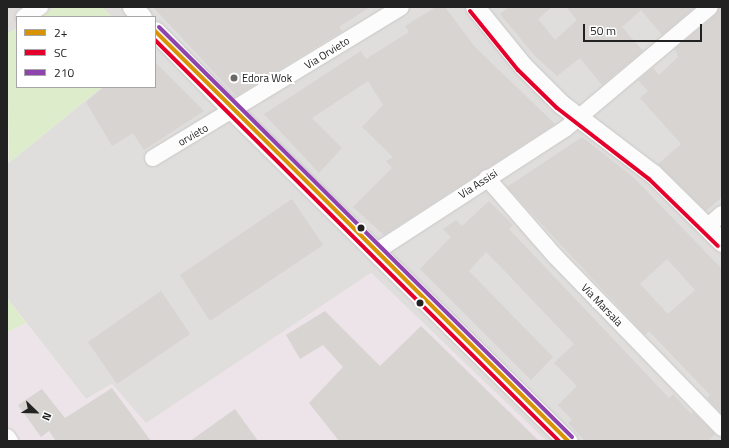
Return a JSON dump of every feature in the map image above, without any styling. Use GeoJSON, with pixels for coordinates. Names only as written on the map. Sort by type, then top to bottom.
{"type":"FeatureCollection","features":[{"type":"Feature","properties":{"kind":"street"},"geometry":{"type":"LineString","coordinates":[[26,16],[40,7]]}},
{"type":"Feature","properties":{"kind":"street"},"geometry":{"type":"LineString","coordinates":[[132,7],[141,16]]}},
{"type":"Feature","properties":{"kind":"street","name":"Via Orvieto"},"geometry":{"type":"LineString","coordinates":[[233,111],[401,7]]}},
{"type":"Feature","properties":{"kind":"street"},"geometry":{"type":"LineString","coordinates":[[475,7],[523,66],[579,118],[653,174],[722,242]]}},
{"type":"Feature","properties":{"kind":"street","name":"Via Assisi"},"geometry":{"type":"LineString","coordinates":[[377,250],[579,118],[710,7]]}},
{"type":"Feature","properties":{"kind":"street"},"geometry":{"type":"LineString","coordinates":[[156,32],[233,111],[377,250],[568,441]]}},
{"type":"Feature","properties":{"kind":"street","name":"orvieto"},"geometry":{"type":"LineString","coordinates":[[153,158],[233,111]]}},
{"type":"Feature","properties":{"kind":"street","name":"Via Marsala"},"geometry":{"type":"LineString","coordinates":[[487,178],[555,256],[722,428]]}},
{"type":"Feature","properties":{"kind":"street"},"geometry":{"type":"LineString","coordinates":[[707,227],[722,214]]}},
{"type":"Feature","properties":{"kind":"street"},"geometry":{"type":"LineString","coordinates":[[7,437],[10,441]]}},
{"type":"Feature","properties":{"kind":"shaded area"},"geometry":{"type":"Polygon","coordinates":[[[7,7],[55,7],[39,16],[16,16],[16,29],[7,34],[7,7]]]}},
{"type":"Feature","properties":{"kind":"shaded area"},"geometry":{"type":"Polygon","coordinates":[[[102,7],[722,7],[722,441],[546,441],[371,273],[146,424],[112,384],[86,399],[7,298],[7,161],[9,163],[101,88],[156,88],[156,16],[111,16],[102,7]]]}},
{"type":"Feature","properties":{"kind":"shaded area"},"geometry":{"type":"Polygon","coordinates":[[[371,273],[546,441],[19,441],[7,426],[7,332],[26,323],[86,399],[112,384],[146,423],[371,273]]]}},
{"type":"Feature","properties":{"kind":"green space"},"geometry":{"type":"Polygon","coordinates":[[[55,7],[102,7],[111,16],[39,16],[55,7]]]}},
{"type":"Feature","properties":{"kind":"green space"},"geometry":{"type":"Polygon","coordinates":[[[16,29],[16,88],[101,88],[9,163],[7,34],[16,29]]]}},
{"type":"Feature","properties":{"kind":"green space"},"geometry":{"type":"Polygon","coordinates":[[[7,298],[26,323],[7,332],[7,298]]]}},
{"type":"Feature","properties":{"kind":"building"},"geometry":{"type":"Polygon","coordinates":[[[153,7],[370,7],[339,27],[342,31],[236,96],[153,7]]]}},
{"type":"Feature","properties":{"kind":"building"},"geometry":{"type":"Polygon","coordinates":[[[436,7],[445,7],[475,47],[555,124],[384,235],[353,207],[392,168],[386,161],[393,157],[362,127],[383,105],[368,81],[312,118],[342,148],[319,173],[264,114],[361,51],[366,59],[409,32],[405,26],[436,7]]]}},
{"type":"Feature","properties":{"kind":"building"},"geometry":{"type":"Polygon","coordinates":[[[509,7],[552,7],[538,19],[555,40],[577,20],[566,7],[695,7],[662,35],[641,10],[622,27],[643,51],[602,85],[580,58],[557,76],[535,56],[500,14],[509,7]]]}},
{"type":"Feature","properties":{"kind":"building"},"geometry":{"type":"Polygon","coordinates":[[[719,7],[722,7],[722,197],[706,211],[658,164],[681,144],[640,98],[648,91],[638,80],[653,68],[659,75],[678,57],[675,49],[716,14],[719,7]]]}},
{"type":"Feature","properties":{"kind":"building"},"geometry":{"type":"Polygon","coordinates":[[[156,63],[204,111],[144,150],[133,133],[112,146],[86,102],[103,88],[156,88],[156,63]]]}},
{"type":"Feature","properties":{"kind":"building"},"geometry":{"type":"Polygon","coordinates":[[[582,137],[633,177],[722,269],[722,414],[707,398],[710,395],[649,331],[645,335],[507,187],[582,137]],[[667,259],[640,284],[668,314],[695,290],[667,259]]]}},
{"type":"Feature","properties":{"kind":"building"},"geometry":{"type":"Polygon","coordinates":[[[292,199],[323,245],[210,321],[180,275],[292,199]]]}},
{"type":"Feature","properties":{"kind":"building"},"geometry":{"type":"Polygon","coordinates":[[[489,201],[513,225],[509,229],[669,398],[673,394],[691,414],[693,412],[715,434],[708,441],[585,441],[568,423],[572,420],[558,405],[577,386],[554,363],[574,344],[500,266],[486,252],[469,271],[553,357],[531,380],[420,269],[451,237],[443,229],[456,220],[462,226],[489,201]]]}},
{"type":"Feature","properties":{"kind":"building"},"geometry":{"type":"Polygon","coordinates":[[[161,291],[190,334],[117,384],[88,342],[161,291]]]}},
{"type":"Feature","properties":{"kind":"building"},"geometry":{"type":"Polygon","coordinates":[[[325,311],[380,366],[421,326],[539,441],[339,441],[309,403],[343,367],[323,345],[300,359],[286,335],[325,311]]]}},
{"type":"Feature","properties":{"kind":"building"},"geometry":{"type":"Polygon","coordinates":[[[112,388],[151,441],[56,441],[49,431],[41,437],[18,405],[42,389],[65,418],[112,388]]]}},
{"type":"Feature","properties":{"kind":"building"},"geometry":{"type":"Polygon","coordinates":[[[235,409],[258,441],[190,441],[235,409]]]}},
{"type":"Feature","properties":{"kind":"transit line","name":"SC"},"geometry":{"type":"LineString","coordinates":[[470,11],[518,70],[557,108],[649,179],[718,246]]}},
{"type":"Feature","properties":{"kind":"transit line","name":"210"},"geometry":{"type":"LineString","coordinates":[[159,27],[572,437]]}},
{"type":"Feature","properties":{"kind":"transit line","name":"2+"},"geometry":{"type":"LineString","coordinates":[[156,32],[568,441]]}},
{"type":"Feature","properties":{"kind":"transit line","name":"SC"},"geometry":{"type":"LineString","coordinates":[[156,41],[559,441]]}},
{"type":"Feature","properties":{"kind":"place","name":"Edora Wok"},"geometry":{"type":"Point","coordinates":[234,78]}}]}
